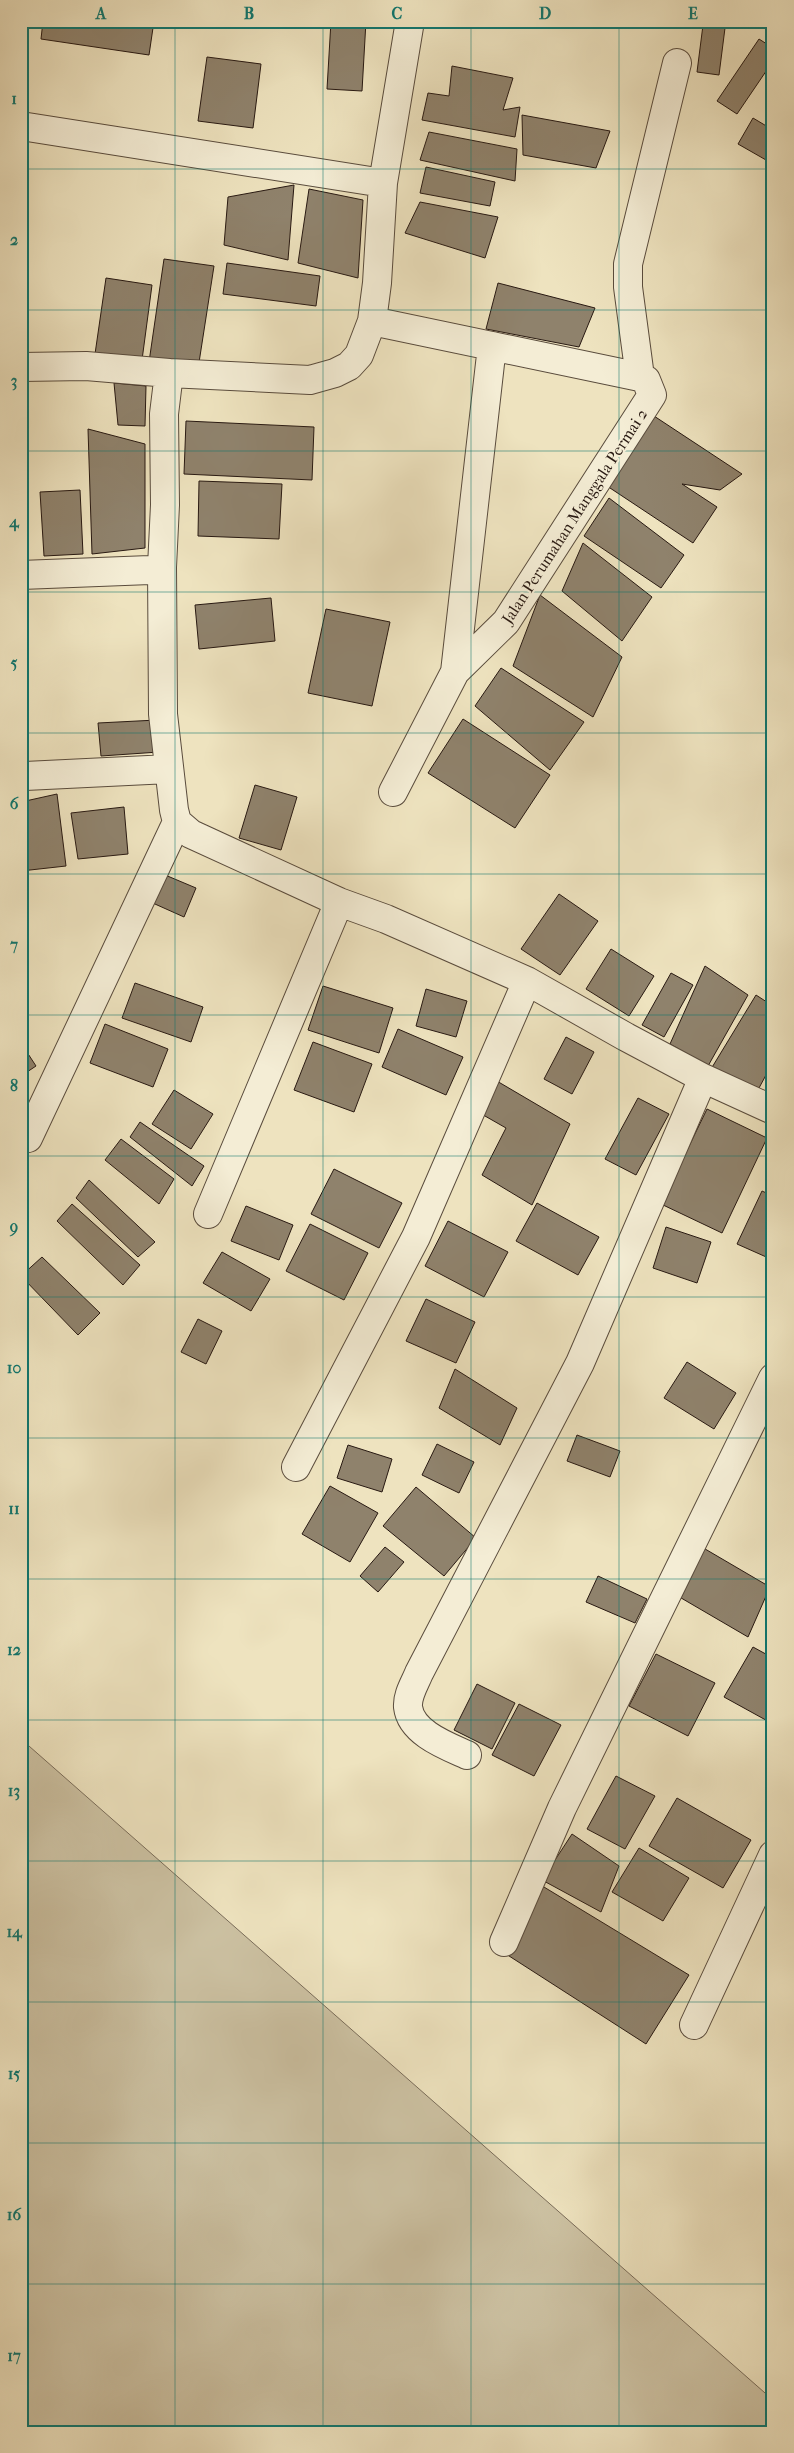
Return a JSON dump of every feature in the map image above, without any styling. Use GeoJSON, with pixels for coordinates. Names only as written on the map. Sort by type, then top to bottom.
{"type":"FeatureCollection","features":[{"type":"Feature","properties":{"kind":"street"},"geometry":{"type":"LineString","coordinates":[[21,367],[86,366],[169,373],[310,380],[323,378],[349,366],[359,355],[372,320],[377,283],[383,183],[410,21]]}},
{"type":"Feature","properties":{"kind":"street","name":"Jalan Perumahan Manggala Permai 2"},"geometry":{"type":"LineString","coordinates":[[393,792],[456,672],[506,622],[650,401],[652,395],[649,386],[646,380],[640,377],[628,287],[628,264],[676,63]]}},
{"type":"Feature","properties":{"kind":"street"},"geometry":{"type":"LineString","coordinates":[[21,126],[383,183]]}},
{"type":"Feature","properties":{"kind":"street"},"geometry":{"type":"LineString","coordinates":[[372,320],[640,377]]}},
{"type":"Feature","properties":{"kind":"street","name":"Jalan Perumahan Manggala Permai 2"},"geometry":{"type":"LineString","coordinates":[[456,672],[492,346]]}},
{"type":"Feature","properties":{"kind":"street"},"geometry":{"type":"LineString","coordinates":[[28,1138],[177,822],[163,714],[164,414],[169,373]]}},
{"type":"Feature","properties":{"kind":"street"},"geometry":{"type":"LineString","coordinates":[[21,575],[150,570],[162,567]]}},
{"type":"Feature","properties":{"kind":"street"},"geometry":{"type":"LineString","coordinates":[[25,776],[169,769]]}},
{"type":"Feature","properties":{"kind":"street"},"geometry":{"type":"LineString","coordinates":[[177,822],[191,834],[339,902],[386,919],[527,980],[626,1038],[703,1078],[773,1110]]}},
{"type":"Feature","properties":{"kind":"street"},"geometry":{"type":"LineString","coordinates":[[208,1214],[339,902]]}},
{"type":"Feature","properties":{"kind":"street"},"geometry":{"type":"LineString","coordinates":[[296,1467],[416,1237],[527,980]]}},
{"type":"Feature","properties":{"kind":"street"},"geometry":{"type":"LineString","coordinates":[[467,1754],[433,1740],[416,1723],[408,1708],[409,1698],[419,1673],[580,1363],[703,1078]]}},
{"type":"Feature","properties":{"kind":"street"},"geometry":{"type":"LineString","coordinates":[[504,1942],[562,1808],[773,1378]]}},
{"type":"Feature","properties":{"kind":"street"},"geometry":{"type":"LineString","coordinates":[[694,2025],[773,1855]]}},
{"type":"Feature","properties":{"kind":"shaded area"},"geometry":{"type":"Polygon","coordinates":[[[21,1739],[773,2400],[773,2432],[21,2432],[21,1739]]]}},
{"type":"Feature","properties":{"kind":"building"},"geometry":{"type":"Polygon","coordinates":[[[43,21],[154,21],[149,55],[41,39],[43,21]]]}},
{"type":"Feature","properties":{"kind":"building"},"geometry":{"type":"Polygon","coordinates":[[[331,21],[366,21],[362,91],[327,89],[331,21]]]}},
{"type":"Feature","properties":{"kind":"building"},"geometry":{"type":"Polygon","coordinates":[[[703,25],[725,28],[719,75],[697,72],[703,25]]]}},
{"type":"Feature","properties":{"kind":"building"},"geometry":{"type":"Polygon","coordinates":[[[759,39],[773,48],[773,61],[737,114],[717,101],[759,39]]]}},
{"type":"Feature","properties":{"kind":"building"},"geometry":{"type":"Polygon","coordinates":[[[207,57],[261,64],[253,128],[198,121],[207,57]]]}},
{"type":"Feature","properties":{"kind":"building"},"geometry":{"type":"Polygon","coordinates":[[[452,66],[513,78],[503,110],[520,107],[515,137],[422,120],[428,93],[449,96],[452,66]]]}},
{"type":"Feature","properties":{"kind":"building"},"geometry":{"type":"Polygon","coordinates":[[[522,115],[610,131],[596,168],[523,155],[522,115]]]}},
{"type":"Feature","properties":{"kind":"building"},"geometry":{"type":"Polygon","coordinates":[[[753,118],[773,130],[773,164],[738,144],[753,118]]]}},
{"type":"Feature","properties":{"kind":"building"},"geometry":{"type":"Polygon","coordinates":[[[429,132],[517,149],[515,181],[420,160],[429,132]]]}},
{"type":"Feature","properties":{"kind":"building"},"geometry":{"type":"Polygon","coordinates":[[[426,167],[495,182],[490,206],[420,193],[426,167]]]}},
{"type":"Feature","properties":{"kind":"building"},"geometry":{"type":"Polygon","coordinates":[[[294,185],[288,260],[224,245],[228,197],[294,185]]]}},
{"type":"Feature","properties":{"kind":"building"},"geometry":{"type":"Polygon","coordinates":[[[309,189],[363,200],[358,278],[298,263],[309,189]]]}},
{"type":"Feature","properties":{"kind":"building"},"geometry":{"type":"Polygon","coordinates":[[[420,202],[498,217],[485,258],[405,233],[420,202]]]}},
{"type":"Feature","properties":{"kind":"building"},"geometry":{"type":"Polygon","coordinates":[[[164,259],[214,266],[198,369],[149,362],[164,259]]]}},
{"type":"Feature","properties":{"kind":"building"},"geometry":{"type":"Polygon","coordinates":[[[227,263],[320,276],[316,306],[223,294],[227,263]]]}},
{"type":"Feature","properties":{"kind":"building"},"geometry":{"type":"Polygon","coordinates":[[[106,278],[152,285],[142,360],[95,354],[106,278]]]}},
{"type":"Feature","properties":{"kind":"building"},"geometry":{"type":"Polygon","coordinates":[[[498,283],[595,308],[579,347],[486,329],[498,283]]]}},
{"type":"Feature","properties":{"kind":"building"},"geometry":{"type":"Polygon","coordinates":[[[114,383],[146,386],[145,426],[118,425],[114,383]]]}},
{"type":"Feature","properties":{"kind":"building"},"geometry":{"type":"Polygon","coordinates":[[[21,399],[24,399],[24,463],[21,463],[21,399]]]}},
{"type":"Feature","properties":{"kind":"building"},"geometry":{"type":"Polygon","coordinates":[[[654,416],[742,474],[720,490],[682,484],[717,507],[693,543],[607,486],[654,416]]]}},
{"type":"Feature","properties":{"kind":"building"},"geometry":{"type":"Polygon","coordinates":[[[186,421],[314,427],[312,480],[184,474],[186,421]]]}},
{"type":"Feature","properties":{"kind":"building"},"geometry":{"type":"Polygon","coordinates":[[[88,429],[145,444],[145,548],[92,554],[88,429]]]}},
{"type":"Feature","properties":{"kind":"building"},"geometry":{"type":"Polygon","coordinates":[[[199,481],[282,484],[279,539],[198,536],[199,481]]]}},
{"type":"Feature","properties":{"kind":"building"},"geometry":{"type":"Polygon","coordinates":[[[80,490],[83,554],[44,556],[40,492],[80,490]]]}},
{"type":"Feature","properties":{"kind":"building"},"geometry":{"type":"Polygon","coordinates":[[[609,498],[684,555],[661,588],[584,536],[609,498]]]}},
{"type":"Feature","properties":{"kind":"building"},"geometry":{"type":"Polygon","coordinates":[[[583,543],[652,597],[622,641],[562,591],[583,543]]]}},
{"type":"Feature","properties":{"kind":"building"},"geometry":{"type":"Polygon","coordinates":[[[540,595],[622,657],[593,717],[513,666],[540,595]]]}},
{"type":"Feature","properties":{"kind":"building"},"geometry":{"type":"Polygon","coordinates":[[[271,598],[275,641],[199,649],[195,605],[271,598]]]}},
{"type":"Feature","properties":{"kind":"building"},"geometry":{"type":"Polygon","coordinates":[[[326,609],[390,622],[372,706],[308,693],[326,609]]]}},
{"type":"Feature","properties":{"kind":"building"},"geometry":{"type":"Polygon","coordinates":[[[501,668],[584,722],[550,770],[475,706],[501,668]]]}},
{"type":"Feature","properties":{"kind":"building"},"geometry":{"type":"Polygon","coordinates":[[[463,719],[550,775],[515,828],[428,773],[463,719]]]}},
{"type":"Feature","properties":{"kind":"building"},"geometry":{"type":"Polygon","coordinates":[[[157,720],[159,752],[101,756],[98,723],[157,720]]]}},
{"type":"Feature","properties":{"kind":"building"},"geometry":{"type":"Polygon","coordinates":[[[255,785],[297,797],[281,850],[239,838],[255,785]]]}},
{"type":"Feature","properties":{"kind":"building"},"geometry":{"type":"Polygon","coordinates":[[[57,794],[66,866],[21,871],[21,802],[57,794]]]}},
{"type":"Feature","properties":{"kind":"building"},"geometry":{"type":"Polygon","coordinates":[[[124,807],[128,854],[78,859],[71,813],[124,807]]]}},
{"type":"Feature","properties":{"kind":"building"},"geometry":{"type":"Polygon","coordinates":[[[158,872],[196,888],[184,917],[146,900],[158,872]]]}},
{"type":"Feature","properties":{"kind":"building"},"geometry":{"type":"Polygon","coordinates":[[[559,894],[598,921],[560,975],[521,949],[559,894]]]}},
{"type":"Feature","properties":{"kind":"building"},"geometry":{"type":"Polygon","coordinates":[[[611,949],[654,976],[629,1016],[586,989],[611,949]]]}},
{"type":"Feature","properties":{"kind":"building"},"geometry":{"type":"Polygon","coordinates":[[[705,966],[748,995],[708,1066],[670,1044],[705,966]]]}},
{"type":"Feature","properties":{"kind":"building"},"geometry":{"type":"Polygon","coordinates":[[[671,973],[693,985],[664,1037],[642,1025],[671,973]]]}},
{"type":"Feature","properties":{"kind":"building"},"geometry":{"type":"Polygon","coordinates":[[[135,983],[203,1007],[191,1042],[122,1018],[135,983]]]}},
{"type":"Feature","properties":{"kind":"building"},"geometry":{"type":"Polygon","coordinates":[[[323,986],[393,1008],[379,1053],[308,1030],[323,986]]]}},
{"type":"Feature","properties":{"kind":"building"},"geometry":{"type":"Polygon","coordinates":[[[426,989],[467,1001],[456,1037],[416,1026],[426,989]]]}},
{"type":"Feature","properties":{"kind":"building"},"geometry":{"type":"Polygon","coordinates":[[[756,995],[773,1006],[773,1062],[759,1088],[711,1069],[756,995]]]}},
{"type":"Feature","properties":{"kind":"building"},"geometry":{"type":"Polygon","coordinates":[[[105,1024],[168,1049],[153,1087],[90,1063],[105,1024]]]}},
{"type":"Feature","properties":{"kind":"building"},"geometry":{"type":"Polygon","coordinates":[[[398,1029],[463,1057],[446,1095],[382,1067],[398,1029]]]}},
{"type":"Feature","properties":{"kind":"building"},"geometry":{"type":"Polygon","coordinates":[[[566,1037],[594,1052],[572,1094],[544,1079],[566,1037]]]}},
{"type":"Feature","properties":{"kind":"building"},"geometry":{"type":"Polygon","coordinates":[[[313,1042],[372,1064],[354,1112],[294,1090],[313,1042]]]}},
{"type":"Feature","properties":{"kind":"building"},"geometry":{"type":"Polygon","coordinates":[[[21,1043],[36,1066],[21,1076],[21,1043]]]}},
{"type":"Feature","properties":{"kind":"building"},"geometry":{"type":"Polygon","coordinates":[[[490,1077],[570,1124],[532,1205],[482,1175],[506,1128],[478,1112],[490,1077]]]}},
{"type":"Feature","properties":{"kind":"building"},"geometry":{"type":"Polygon","coordinates":[[[174,1090],[213,1114],[191,1149],[152,1124],[174,1090]]]}},
{"type":"Feature","properties":{"kind":"building"},"geometry":{"type":"Polygon","coordinates":[[[638,1098],[669,1114],[636,1175],[605,1159],[638,1098]]]}},
{"type":"Feature","properties":{"kind":"building"},"geometry":{"type":"Polygon","coordinates":[[[707,1109],[767,1138],[722,1233],[661,1204],[707,1109]]]}},
{"type":"Feature","properties":{"kind":"building"},"geometry":{"type":"Polygon","coordinates":[[[140,1122],[204,1166],[192,1186],[130,1137],[140,1122]]]}},
{"type":"Feature","properties":{"kind":"building"},"geometry":{"type":"Polygon","coordinates":[[[121,1139],[174,1179],[159,1204],[105,1160],[121,1139]]]}},
{"type":"Feature","properties":{"kind":"building"},"geometry":{"type":"Polygon","coordinates":[[[334,1169],[402,1203],[379,1248],[311,1214],[334,1169]]]}},
{"type":"Feature","properties":{"kind":"building"},"geometry":{"type":"Polygon","coordinates":[[[89,1180],[155,1242],[138,1257],[76,1198],[89,1180]]]}},
{"type":"Feature","properties":{"kind":"building"},"geometry":{"type":"Polygon","coordinates":[[[762,1191],[773,1196],[773,1260],[737,1244],[762,1191]]]}},
{"type":"Feature","properties":{"kind":"building"},"geometry":{"type":"Polygon","coordinates":[[[537,1203],[599,1237],[578,1275],[516,1241],[537,1203]]]}},
{"type":"Feature","properties":{"kind":"building"},"geometry":{"type":"Polygon","coordinates":[[[72,1204],[140,1265],[123,1285],[57,1221],[72,1204]]]}},
{"type":"Feature","properties":{"kind":"building"},"geometry":{"type":"Polygon","coordinates":[[[246,1206],[293,1225],[279,1260],[231,1241],[246,1206]]]}},
{"type":"Feature","properties":{"kind":"building"},"geometry":{"type":"Polygon","coordinates":[[[448,1221],[508,1252],[484,1297],[425,1266],[448,1221]]]}},
{"type":"Feature","properties":{"kind":"building"},"geometry":{"type":"Polygon","coordinates":[[[310,1224],[368,1253],[344,1300],[286,1271],[310,1224]]]}},
{"type":"Feature","properties":{"kind":"building"},"geometry":{"type":"Polygon","coordinates":[[[666,1227],[711,1242],[697,1283],[653,1268],[666,1227]]]}},
{"type":"Feature","properties":{"kind":"building"},"geometry":{"type":"Polygon","coordinates":[[[222,1252],[270,1279],[251,1311],[203,1283],[222,1252]]]}},
{"type":"Feature","properties":{"kind":"building"},"geometry":{"type":"Polygon","coordinates":[[[42,1257],[100,1313],[78,1335],[21,1276],[42,1257]]]}},
{"type":"Feature","properties":{"kind":"building"},"geometry":{"type":"Polygon","coordinates":[[[426,1299],[475,1322],[456,1363],[406,1341],[426,1299]]]}},
{"type":"Feature","properties":{"kind":"building"},"geometry":{"type":"Polygon","coordinates":[[[198,1319],[222,1331],[206,1364],[181,1352],[198,1319]]]}},
{"type":"Feature","properties":{"kind":"building"},"geometry":{"type":"Polygon","coordinates":[[[687,1362],[736,1393],[714,1429],[664,1398],[687,1362]]]}},
{"type":"Feature","properties":{"kind":"building"},"geometry":{"type":"Polygon","coordinates":[[[455,1369],[517,1408],[500,1445],[439,1408],[455,1369]]]}},
{"type":"Feature","properties":{"kind":"building"},"geometry":{"type":"Polygon","coordinates":[[[577,1435],[620,1451],[610,1477],[567,1461],[577,1435]]]}},
{"type":"Feature","properties":{"kind":"building"},"geometry":{"type":"Polygon","coordinates":[[[437,1444],[474,1462],[459,1493],[422,1475],[437,1444]]]}},
{"type":"Feature","properties":{"kind":"building"},"geometry":{"type":"Polygon","coordinates":[[[348,1445],[392,1459],[382,1492],[337,1478],[348,1445]]]}},
{"type":"Feature","properties":{"kind":"building"},"geometry":{"type":"Polygon","coordinates":[[[330,1486],[378,1513],[350,1562],[302,1534],[330,1486]]]}},
{"type":"Feature","properties":{"kind":"building"},"geometry":{"type":"Polygon","coordinates":[[[416,1487],[476,1538],[444,1576],[383,1526],[416,1487]]]}},
{"type":"Feature","properties":{"kind":"building"},"geometry":{"type":"Polygon","coordinates":[[[700,1546],[770,1587],[748,1637],[676,1595],[700,1546]]]}},
{"type":"Feature","properties":{"kind":"building"},"geometry":{"type":"Polygon","coordinates":[[[385,1547],[404,1562],[378,1592],[360,1576],[385,1547]]]}},
{"type":"Feature","properties":{"kind":"building"},"geometry":{"type":"Polygon","coordinates":[[[598,1576],[647,1599],[635,1623],[586,1602],[598,1576]]]}},
{"type":"Feature","properties":{"kind":"building"},"geometry":{"type":"Polygon","coordinates":[[[753,1647],[773,1658],[773,1724],[724,1697],[753,1647]]]}},
{"type":"Feature","properties":{"kind":"building"},"geometry":{"type":"Polygon","coordinates":[[[656,1654],[715,1683],[688,1736],[629,1706],[656,1654]]]}},
{"type":"Feature","properties":{"kind":"building"},"geometry":{"type":"Polygon","coordinates":[[[477,1684],[515,1703],[492,1749],[454,1730],[477,1684]]]}},
{"type":"Feature","properties":{"kind":"building"},"geometry":{"type":"Polygon","coordinates":[[[519,1704],[561,1725],[534,1776],[492,1755],[519,1704]]]}},
{"type":"Feature","properties":{"kind":"building"},"geometry":{"type":"Polygon","coordinates":[[[616,1776],[655,1796],[625,1849],[587,1829],[616,1776]]]}},
{"type":"Feature","properties":{"kind":"building"},"geometry":{"type":"Polygon","coordinates":[[[677,1798],[751,1840],[723,1888],[649,1846],[677,1798]]]}},
{"type":"Feature","properties":{"kind":"building"},"geometry":{"type":"Polygon","coordinates":[[[572,1834],[619,1866],[601,1912],[542,1880],[572,1834]]]}},
{"type":"Feature","properties":{"kind":"building"},"geometry":{"type":"Polygon","coordinates":[[[639,1848],[689,1878],[663,1921],[612,1892],[639,1848]]]}},
{"type":"Feature","properties":{"kind":"building"},"geometry":{"type":"Polygon","coordinates":[[[539,1884],[689,1975],[646,2044],[506,1954],[539,1884]]]}}]}
